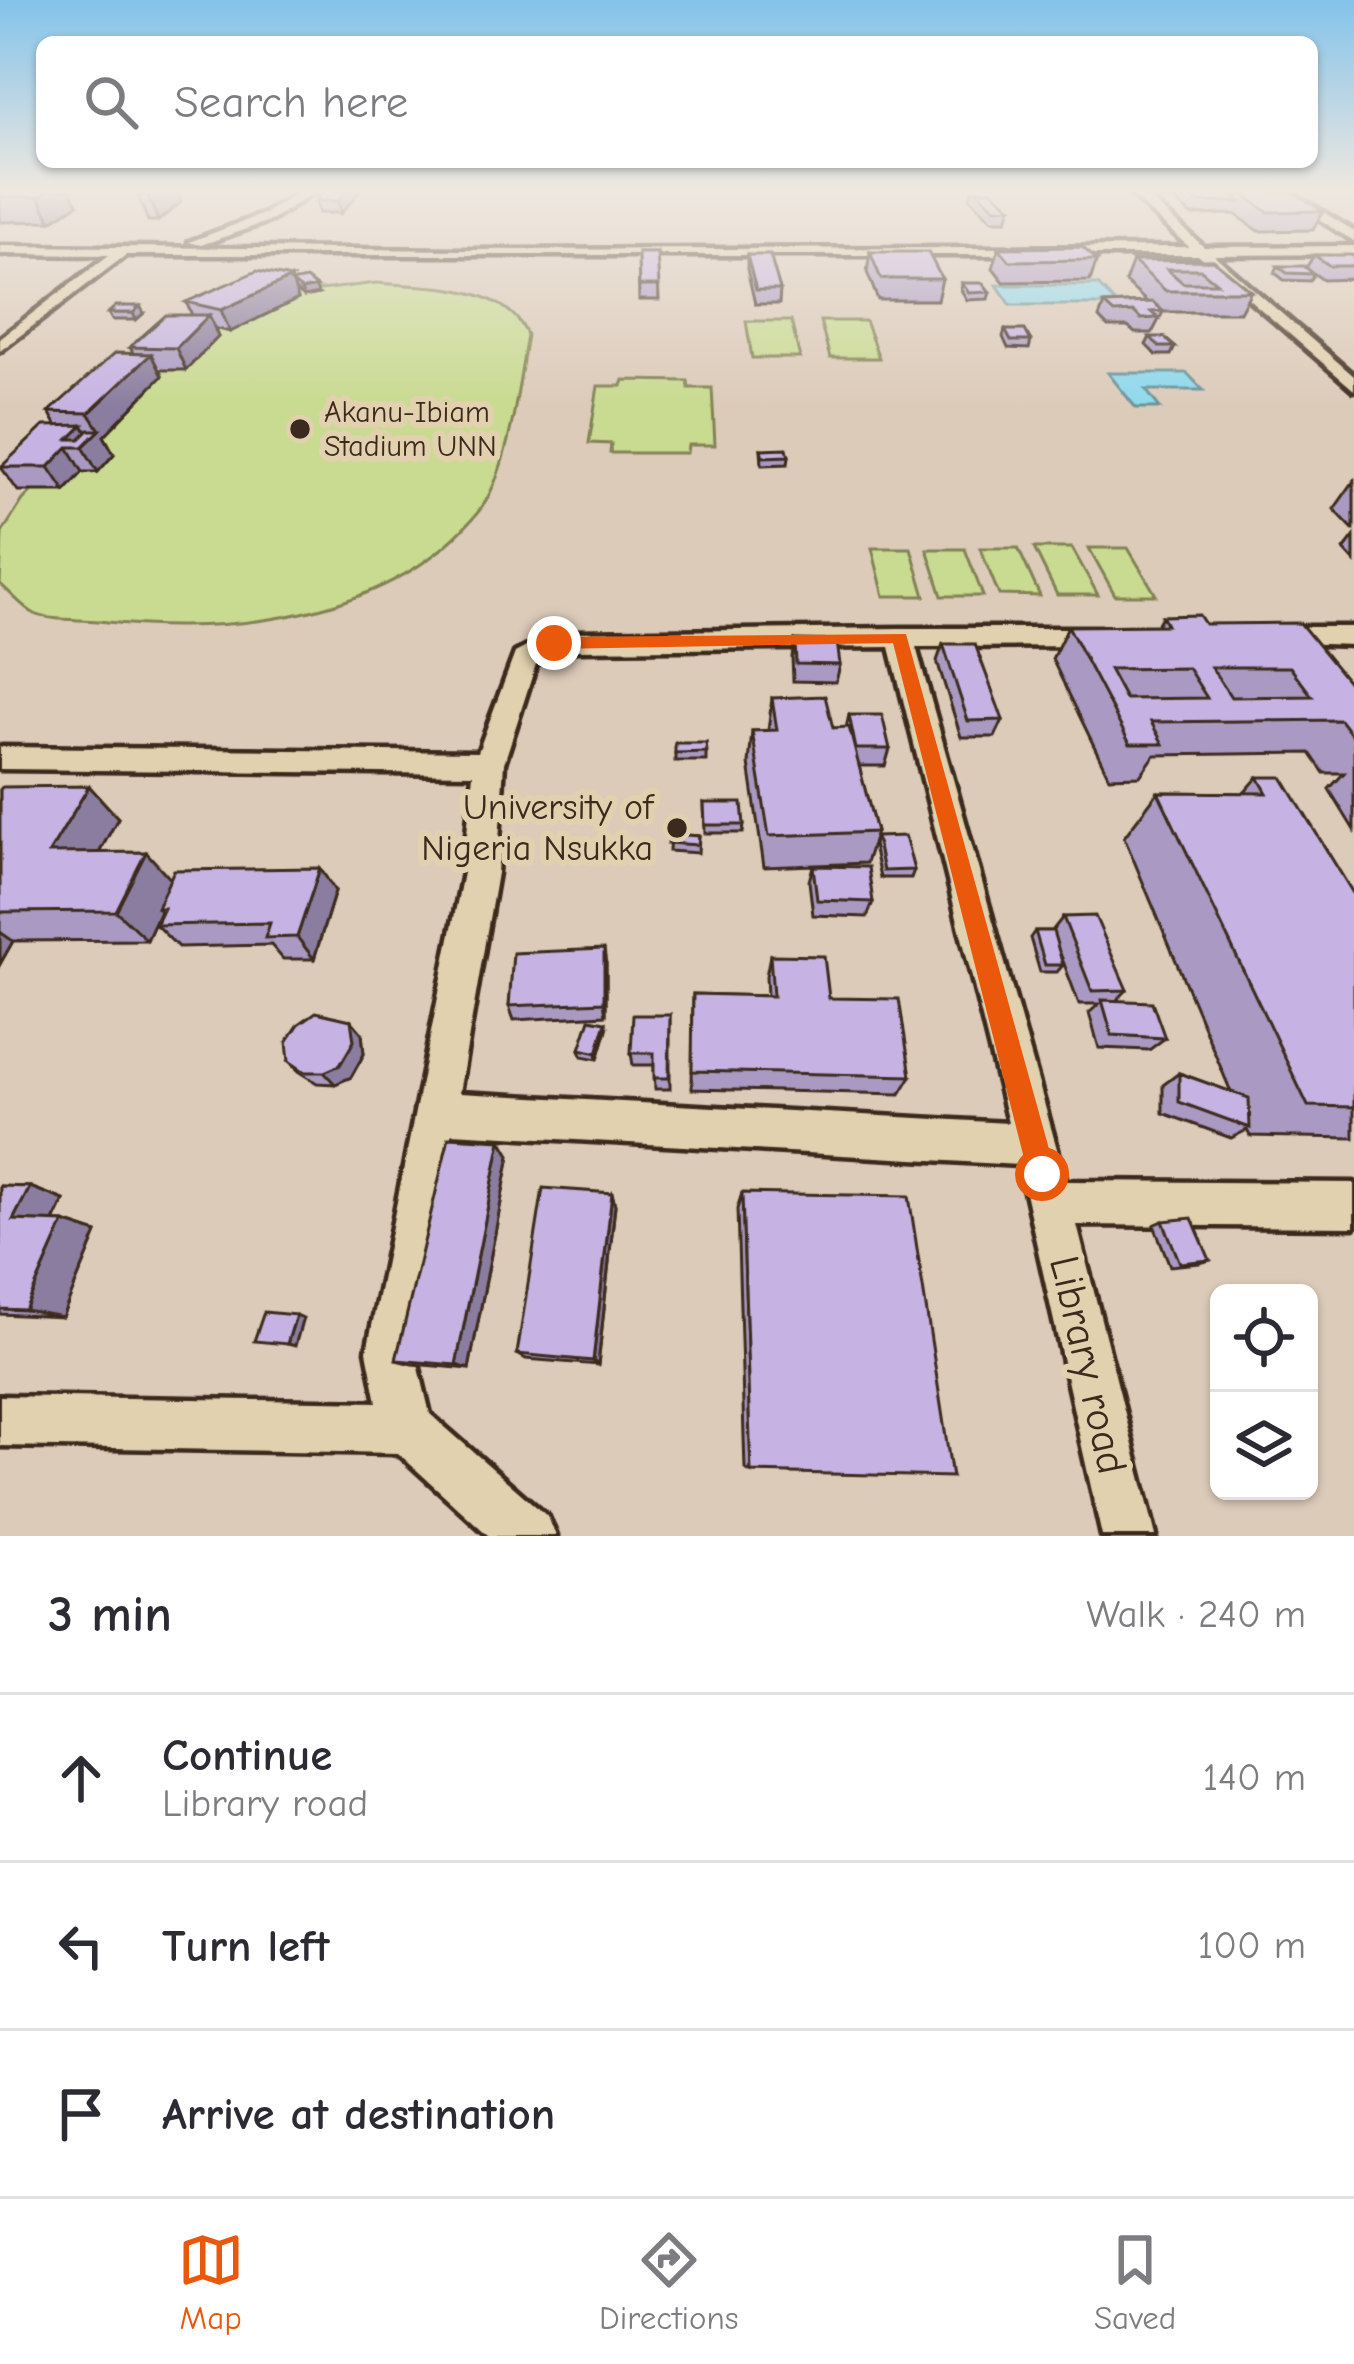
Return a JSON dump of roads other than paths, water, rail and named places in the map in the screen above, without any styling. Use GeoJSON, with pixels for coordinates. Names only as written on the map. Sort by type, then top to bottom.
{"type":"FeatureCollection","features":[{"type":"Feature","properties":{"kind":"street"},"geometry":{"type":"LineString","coordinates":[[0,346],[110,262]]}},
{"type":"Feature","properties":{"kind":"street"},"geometry":{"type":"LineString","coordinates":[[1216,262],[1354,385]]}},
{"type":"Feature","properties":{"kind":"street"},"geometry":{"type":"LineString","coordinates":[[1258,637],[1354,636]]}},
{"type":"Feature","properties":{"kind":"street"},"geometry":{"type":"LineString","coordinates":[[530,1536],[408,1428],[391,1351],[480,873],[489,764],[524,659],[554,643],[1139,637]]}},
{"type":"Feature","properties":{"kind":"street","name":"Library road"},"geometry":{"type":"LineString","coordinates":[[900,638],[1049,1203],[1129,1536]]}},
{"type":"Feature","properties":{"kind":"street"},"geometry":{"type":"LineString","coordinates":[[0,758],[489,764]]}},
{"type":"Feature","properties":{"kind":"street"},"geometry":{"type":"LineString","coordinates":[[435,1112],[1034,1145]]}},
{"type":"Feature","properties":{"kind":"street"},"geometry":{"type":"LineString","coordinates":[[1049,1203],[1354,1205]]}},
{"type":"Feature","properties":{"kind":"street"},"geometry":{"type":"LineString","coordinates":[[0,1421],[408,1428]]}},
{"type":"Feature","properties":{"kind":"water"},"geometry":{"type":"Polygon","coordinates":[[[997,285],[1098,285],[1117,305],[1011,305],[997,285]]]}},
{"type":"Feature","properties":{"kind":"water"},"geometry":{"type":"Polygon","coordinates":[[[1108,373],[1187,373],[1203,390],[1146,390],[1160,408],[1136,408],[1108,373]]]}},
{"type":"Feature","properties":{"kind":"place","name":"Akanu-Ibiam Stadium UNN"},"geometry":{"type":"Point","coordinates":[300,429]}},
{"type":"Feature","properties":{"kind":"place","name":"University of Nigeria Nsukka"},"geometry":{"type":"Point","coordinates":[677,828]}}]}
